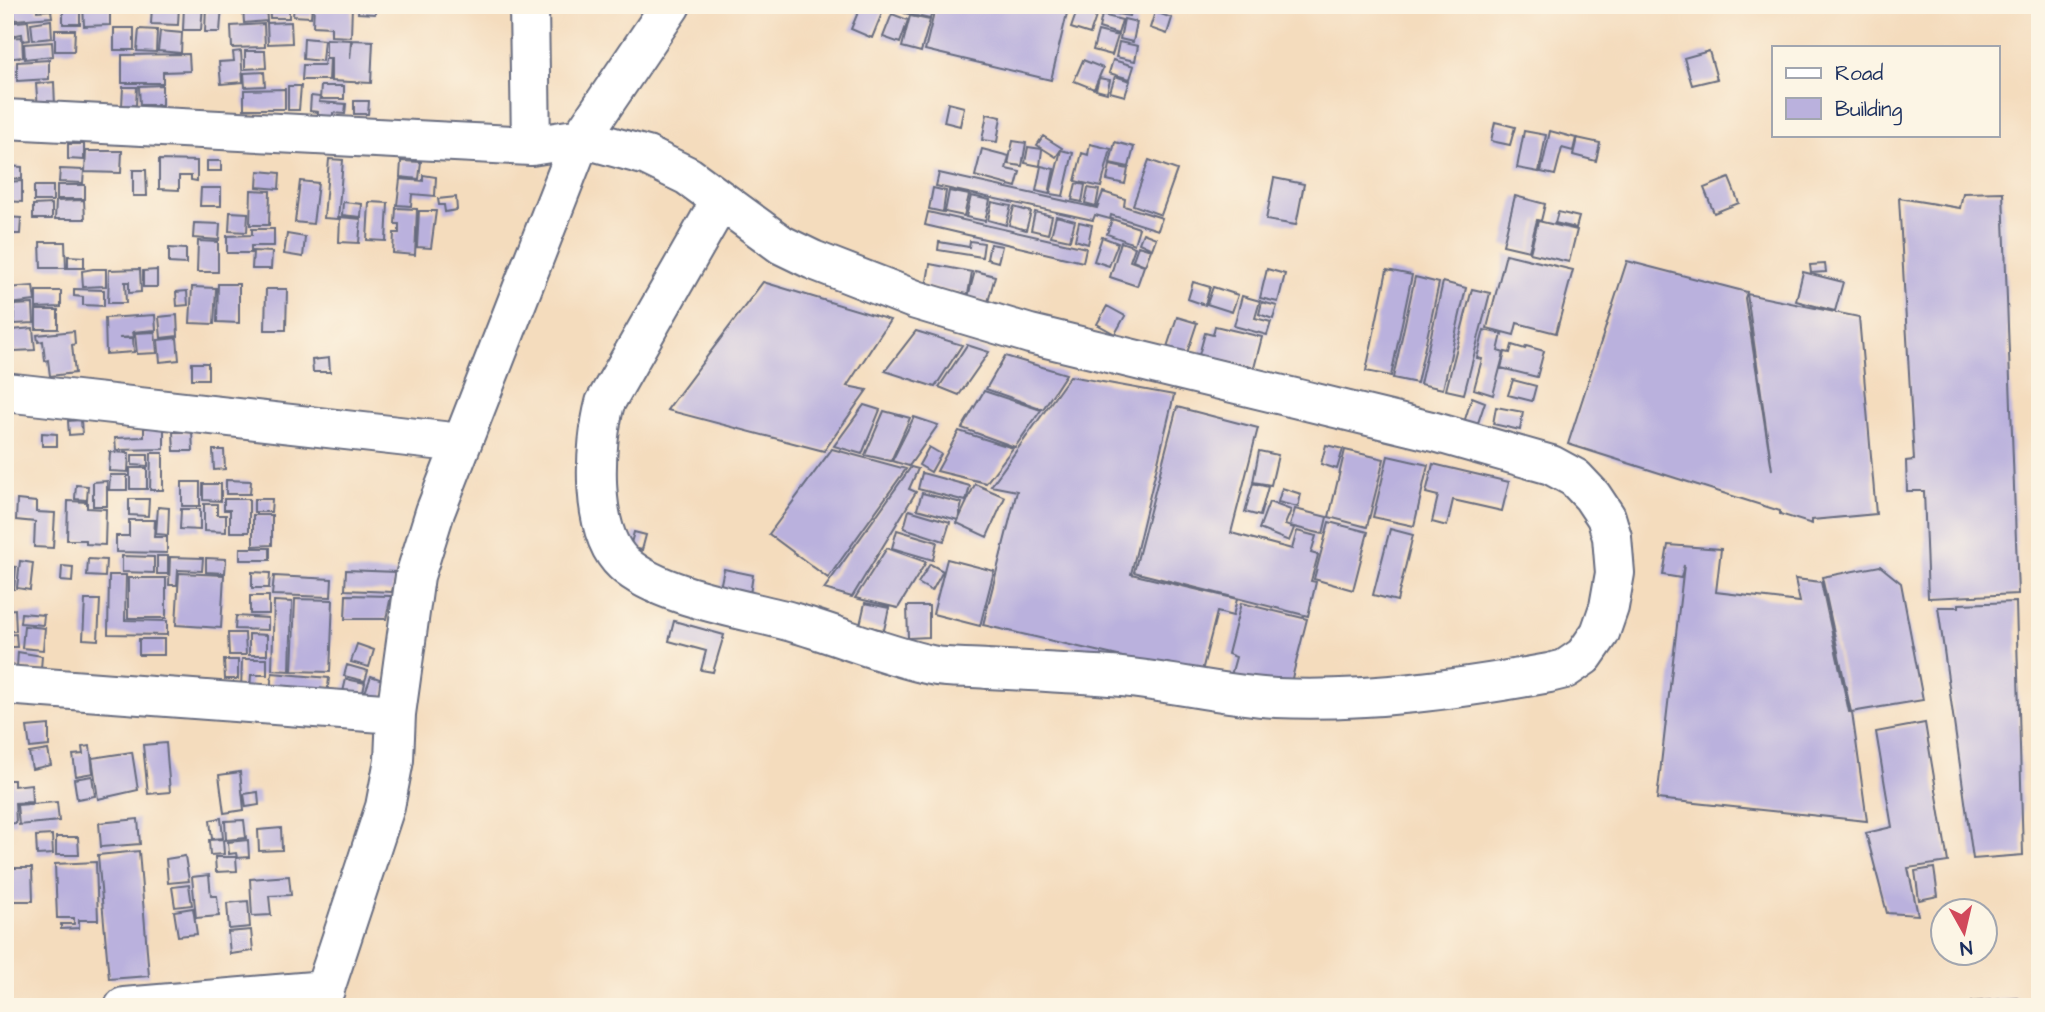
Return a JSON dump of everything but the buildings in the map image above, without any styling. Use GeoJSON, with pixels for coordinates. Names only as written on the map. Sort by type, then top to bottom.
{"type":"FeatureCollection","features":[{"type":"Feature","properties":{"kind":"street"},"geometry":{"type":"LineString","coordinates":[[529,5],[531,146]]}},
{"type":"Feature","properties":{"kind":"street"},"geometry":{"type":"LineString","coordinates":[[124,1007],[322,998],[384,807],[394,760],[396,714],[415,576],[435,512],[581,138],[671,5]]}},
{"type":"Feature","properties":{"kind":"street"},"geometry":{"type":"LineString","coordinates":[[5,118],[531,146],[581,138],[647,156],[688,176],[721,200],[782,245],[813,260],[916,300],[1030,334],[1435,432],[1551,465],[1575,478],[1592,496],[1606,517],[1612,537],[1615,573],[1609,607],[1600,633],[1584,656],[1565,669],[1549,673],[1431,690],[1338,698],[1277,698],[1212,692],[1114,676],[932,665],[792,622],[711,602],[652,582],[624,564],[610,545],[601,521],[597,469],[598,429],[606,403],[721,200]]}},
{"type":"Feature","properties":{"kind":"street"},"geometry":{"type":"LineString","coordinates":[[5,392],[461,443]]}},
{"type":"Feature","properties":{"kind":"street"},"geometry":{"type":"LineString","coordinates":[[5,685],[396,714]]}}]}
